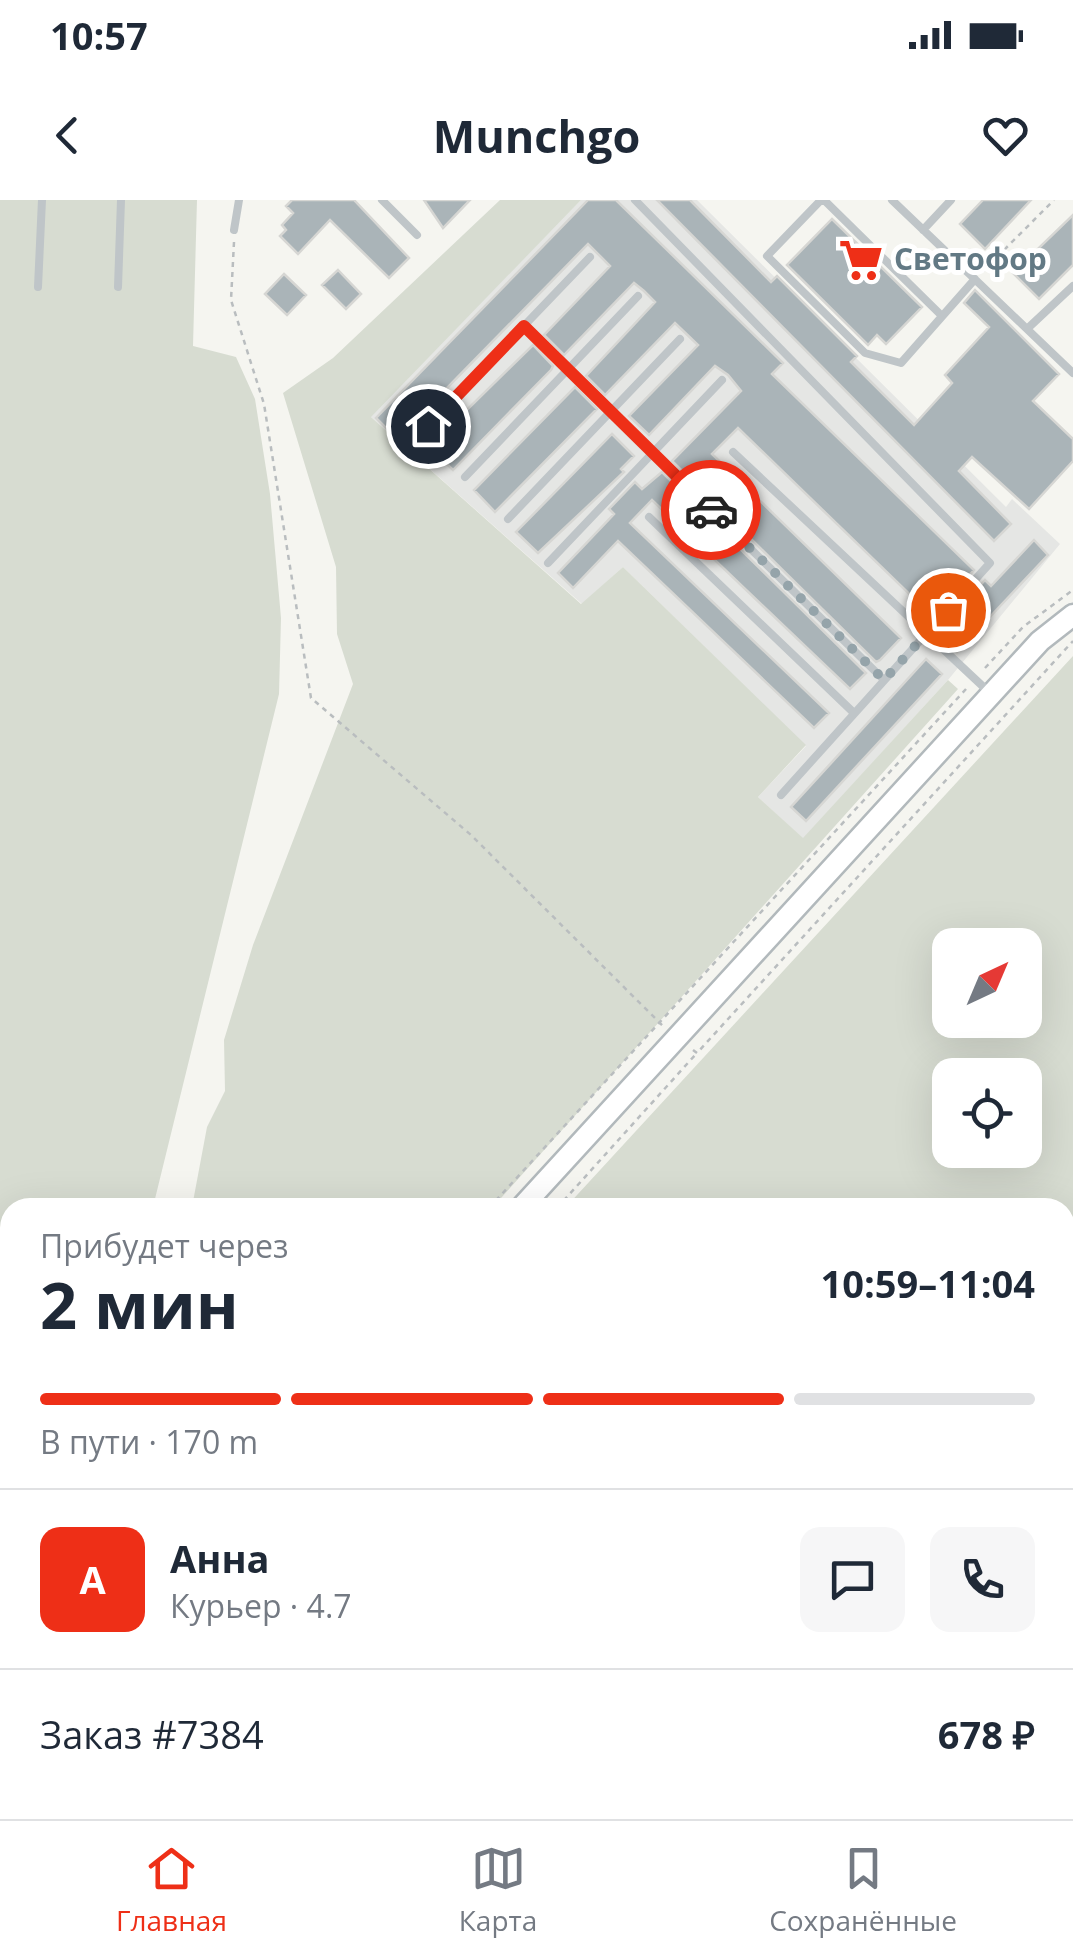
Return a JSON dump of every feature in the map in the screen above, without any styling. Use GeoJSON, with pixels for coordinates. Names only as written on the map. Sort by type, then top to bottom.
{"type":"FeatureCollection","features":[{"type":"Feature","properties":{"kind":"main road"},"geometry":{"type":"LineString","coordinates":[[530,1198],[1040,641],[1073,615]]}},
{"type":"Feature","properties":{"kind":"lane"},"geometry":{"type":"LineString","coordinates":[[38,286],[42,200]]}},
{"type":"Feature","properties":{"kind":"lane"},"geometry":{"type":"LineString","coordinates":[[118,288],[121,200]]}},
{"type":"Feature","properties":{"kind":"lane"},"geometry":{"type":"LineString","coordinates":[[234,230],[238,200]]}},
{"type":"Feature","properties":{"kind":"lane"},"geometry":{"type":"LineString","coordinates":[[382,200],[417,234]]}},
{"type":"Feature","properties":{"kind":"lane"},"geometry":{"type":"LineString","coordinates":[[635,200],[990,563],[781,794]]}},
{"type":"Feature","properties":{"kind":"lane"},"geometry":{"type":"LineString","coordinates":[[942,316],[822,200],[767,256],[865,353],[902,362],[942,316],[974,279]]}},
{"type":"Feature","properties":{"kind":"lane"},"geometry":{"type":"LineString","coordinates":[[892,200],[1073,373]]}},
{"type":"Feature","properties":{"kind":"lane"},"geometry":{"type":"LineString","coordinates":[[923,230],[952,200]]}},
{"type":"Feature","properties":{"kind":"lane"},"geometry":{"type":"LineString","coordinates":[[428,426],[590,258]]}},
{"type":"Feature","properties":{"kind":"lane"},"geometry":{"type":"LineString","coordinates":[[1027,330],[1073,286]]}},
{"type":"Feature","properties":{"kind":"lane"},"geometry":{"type":"LineString","coordinates":[[466,477],[638,296]]}},
{"type":"Feature","properties":{"kind":"lane"},"geometry":{"type":"LineString","coordinates":[[524,326],[884,680]]}},
{"type":"Feature","properties":{"kind":"lane"},"geometry":{"type":"LineString","coordinates":[[508,519],[680,339]]}},
{"type":"Feature","properties":{"kind":"lane"},"geometry":{"type":"LineString","coordinates":[[548,563],[722,380]]}},
{"type":"Feature","properties":{"kind":"lane"},"geometry":{"type":"LineString","coordinates":[[733,452],[991,694]]}},
{"type":"Feature","properties":{"kind":"lane"},"geometry":{"type":"LineString","coordinates":[[649,517],[854,714]]}},
{"type":"Feature","properties":{"kind":"path"},"geometry":{"type":"LineString","coordinates":[[974,279],[1054,200]]}},
{"type":"Feature","properties":{"kind":"path"},"geometry":{"type":"LineString","coordinates":[[234,230],[230,300],[264,404],[311,698],[470,835],[659,1023],[697,1053]]}},
{"type":"Feature","properties":{"kind":"path"},"geometry":{"type":"LineString","coordinates":[[498,1198],[975,678],[1023,628],[1073,590]]}},
{"type":"Feature","properties":{"kind":"path"},"geometry":{"type":"LineString","coordinates":[[566,1198],[1073,641]]}},
{"type":"Feature","properties":{"kind":"shaded area"},"geometry":{"type":"Polygon","coordinates":[[[0,200],[197,200],[193,346],[236,357],[255,399],[270,494],[281,618],[279,694],[155,1198],[0,1198],[0,200]]]}},
{"type":"Feature","properties":{"kind":"shaded area"},"geometry":{"type":"Polygon","coordinates":[[[500,200],[581,200],[371,417],[581,604],[623,567],[806,745],[758,797],[803,838],[948,680],[958,689],[501,1198],[194,1198],[207,1127],[225,1091],[224,1040],[253,945],[353,684],[337,634],[336,567],[283,393],[333,358],[500,200]]]}},
{"type":"Feature","properties":{"kind":"shaded area"},"geometry":{"type":"Polygon","coordinates":[[[581,200],[697,200],[1006,507],[1012,499],[1060,544],[948,680],[803,839],[758,797],[806,746],[623,567],[582,604],[370,416],[581,200]]]}},
{"type":"Feature","properties":{"kind":"shaded area"},"geometry":{"type":"Polygon","coordinates":[[[1073,656],[1073,1198],[574,1198],[1073,656]]]}},
{"type":"Feature","properties":{"kind":"building"},"geometry":{"type":"Polygon","coordinates":[[[292,200],[354,200],[409,258],[389,278],[330,220],[298,254],[280,236],[286,230],[282,225],[293,213],[286,206],[292,200]]]}},
{"type":"Feature","properties":{"kind":"building"},"geometry":{"type":"Polygon","coordinates":[[[424,200],[470,200],[443,228],[424,200]]]}},
{"type":"Feature","properties":{"kind":"building"},"geometry":{"type":"Polygon","coordinates":[[[588,200],[616,200],[783,363],[772,374],[974,570],[932,616],[738,428],[712,454],[901,638],[880,660],[876,662],[672,461],[741,391],[728,375],[715,366],[649,435],[629,416],[698,345],[675,323],[605,395],[586,376],[655,302],[644,291],[634,283],[564,355],[544,335],[610,266],[588,244],[397,439],[376,418],[588,200]]]}},
{"type":"Feature","properties":{"kind":"building"},"geometry":{"type":"Polygon","coordinates":[[[657,200],[690,200],[771,282],[777,276],[857,356],[851,362],[914,425],[952,383],[945,375],[989,327],[964,303],[975,290],[1059,374],[1033,401],[1073,439],[1073,461],[1029,509],[972,457],[959,471],[1011,524],[994,541],[657,200]]]}},
{"type":"Feature","properties":{"kind":"building"},"geometry":{"type":"Polygon","coordinates":[[[983,200],[1031,200],[985,249],[960,224],[983,200]]]}},
{"type":"Feature","properties":{"kind":"building"},"geometry":{"type":"Polygon","coordinates":[[[1073,215],[1073,265],[1039,299],[1013,273],[1073,215]]]}},
{"type":"Feature","properties":{"kind":"building"},"geometry":{"type":"Polygon","coordinates":[[[832,219],[922,307],[886,344],[877,335],[868,345],[787,265],[832,219]]]}},
{"type":"Feature","properties":{"kind":"building"},"geometry":{"type":"Polygon","coordinates":[[[338,270],[361,294],[346,309],[322,285],[338,270]]]}},
{"type":"Feature","properties":{"kind":"building"},"geometry":{"type":"Polygon","coordinates":[[[284,274],[306,295],[287,315],[265,294],[284,274]]]}},
{"type":"Feature","properties":{"kind":"building"},"geometry":{"type":"Polygon","coordinates":[[[533,345],[553,366],[551,370],[453,470],[429,447],[533,345]]]}},
{"type":"Feature","properties":{"kind":"building"},"geometry":{"type":"Polygon","coordinates":[[[575,387],[597,409],[495,512],[474,490],[575,387]]]}},
{"type":"Feature","properties":{"kind":"building"},"geometry":{"type":"Polygon","coordinates":[[[612,434],[634,456],[621,469],[624,472],[538,553],[516,532],[612,434]]]}},
{"type":"Feature","properties":{"kind":"building"},"geometry":{"type":"Polygon","coordinates":[[[662,472],[866,673],[850,689],[652,500],[630,523],[829,713],[814,728],[618,541],[573,588],[558,573],[614,514],[609,509],[635,482],[642,489],[662,472]]]}},
{"type":"Feature","properties":{"kind":"building"},"geometry":{"type":"Polygon","coordinates":[[[1034,540],[1048,555],[957,652],[942,637],[948,632],[943,627],[985,580],[991,586],[1034,540]]]}},
{"type":"Feature","properties":{"kind":"building"},"geometry":{"type":"Polygon","coordinates":[[[926,659],[942,674],[806,821],[791,807],[926,659]]]}},
{"type":"Feature","properties":{"kind":"way so far"},"geometry":{"type":"LineString","coordinates":[[711,510],[884,680],[948,610]]}},
{"type":"Feature","properties":{"kind":"place","name":"Светофор"},"geometry":{"type":"Point","coordinates":[861,260]}},
{"type":"Feature","properties":{"kind":"route"},"geometry":{"type":"LineString","coordinates":[[428,426],[524,326],[711,510]]}}]}
